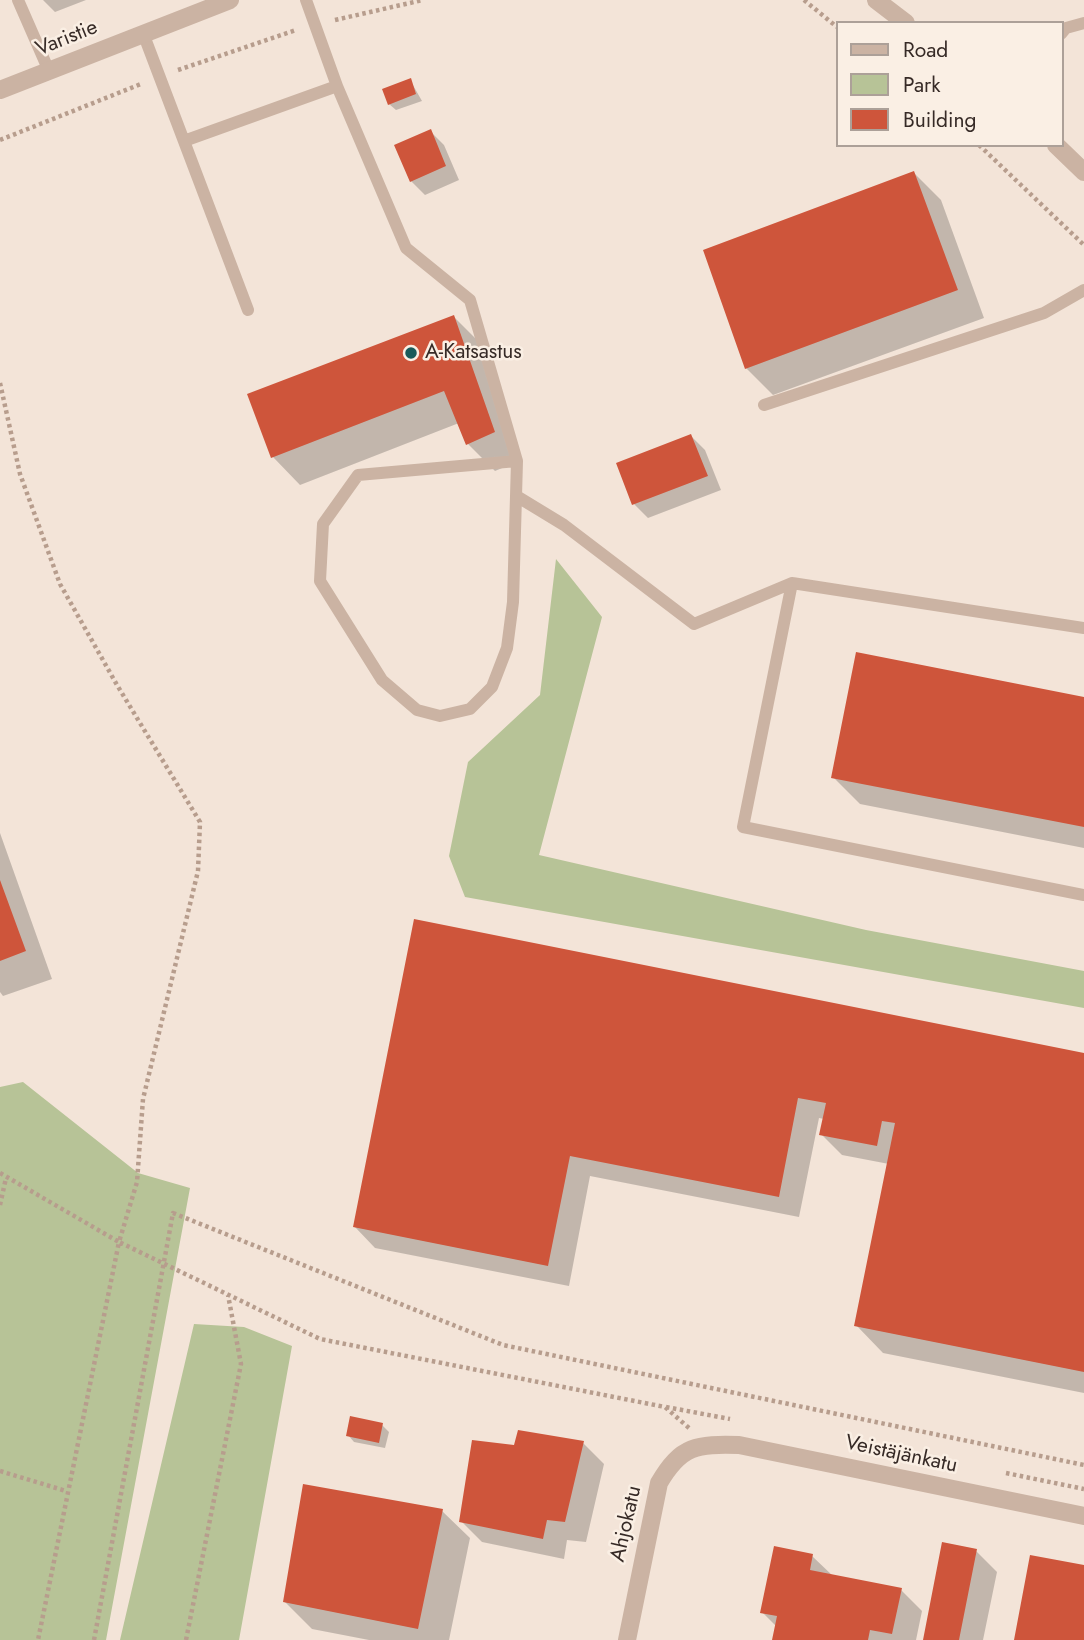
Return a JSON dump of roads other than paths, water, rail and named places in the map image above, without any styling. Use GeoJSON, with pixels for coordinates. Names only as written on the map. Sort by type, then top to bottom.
{"type":"FeatureCollection","features":[{"type":"Feature","properties":{"kind":"street","name":"Varistie"},"geometry":{"type":"LineString","coordinates":[[0,90],[230,0]]}},
{"type":"Feature","properties":{"kind":"street"},"geometry":{"type":"LineString","coordinates":[[876,0],[903,21]]}},
{"type":"Feature","properties":{"kind":"street"},"geometry":{"type":"LineString","coordinates":[[1058,147],[1084,172]]}},
{"type":"Feature","properties":{"kind":"street","name":"Veistäjänkatu"},"geometry":{"type":"LineString","coordinates":[[708,1444],[739,1445],[1084,1516]]}},
{"type":"Feature","properties":{"kind":"street","name":"Ahjokatu"},"geometry":{"type":"LineString","coordinates":[[627,1640],[659,1483],[670,1465],[687,1449],[708,1444]]}},
{"type":"Feature","properties":{"kind":"lane"},"geometry":{"type":"LineString","coordinates":[[18,0],[49,71]]}},
{"type":"Feature","properties":{"kind":"lane"},"geometry":{"type":"LineString","coordinates":[[306,0],[337,86],[407,248],[470,300],[517,461],[518,497],[508,637],[492,687],[470,709],[440,716],[417,710],[382,680],[320,581],[323,524],[358,475],[517,461]]}},
{"type":"Feature","properties":{"kind":"lane"},"geometry":{"type":"LineString","coordinates":[[1063,32],[1066,28],[1084,23]]}},
{"type":"Feature","properties":{"kind":"lane"},"geometry":{"type":"LineString","coordinates":[[143,33],[248,310]]}},
{"type":"Feature","properties":{"kind":"lane"},"geometry":{"type":"LineString","coordinates":[[184,141],[337,86]]}},
{"type":"Feature","properties":{"kind":"lane"},"geometry":{"type":"LineString","coordinates":[[764,405],[1044,313],[1084,290]]}},
{"type":"Feature","properties":{"kind":"lane"},"geometry":{"type":"LineString","coordinates":[[518,497],[564,524],[694,624],[792,583],[1084,628]]}},
{"type":"Feature","properties":{"kind":"lane"},"geometry":{"type":"LineString","coordinates":[[792,583],[743,828],[1084,895]]}},
{"type":"Feature","properties":{"kind":"place","name":"A-Katsastus"},"geometry":{"type":"Point","coordinates":[411,353]}}]}
